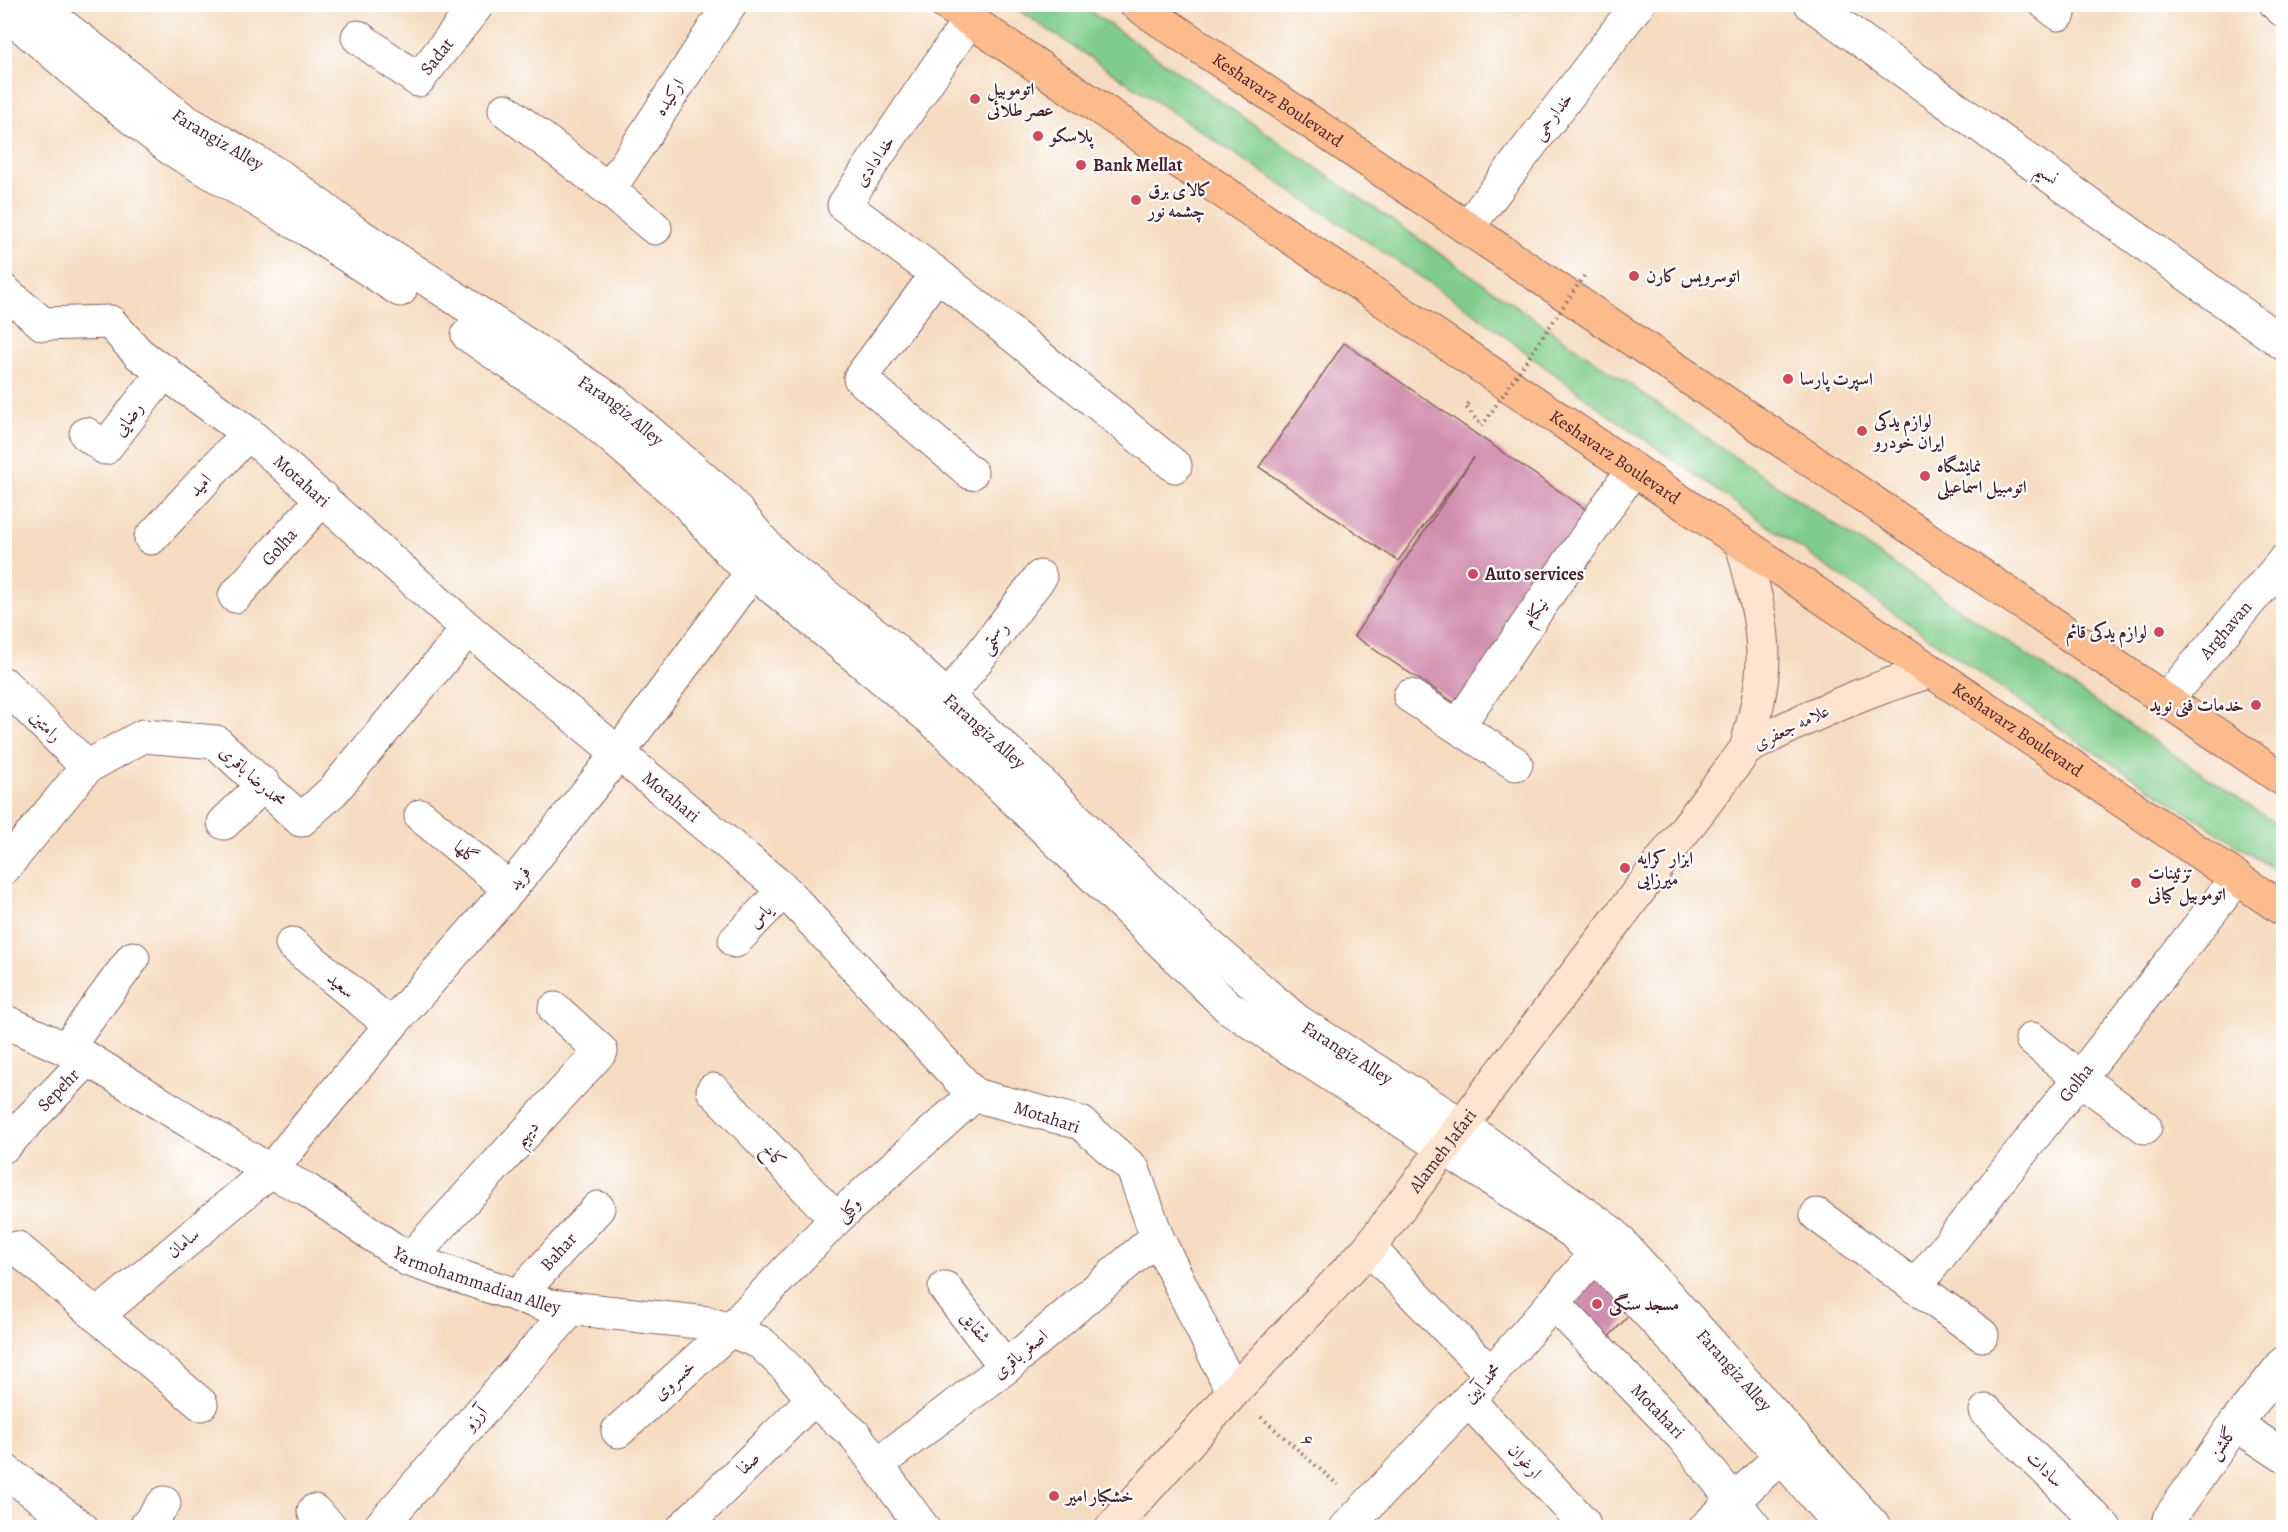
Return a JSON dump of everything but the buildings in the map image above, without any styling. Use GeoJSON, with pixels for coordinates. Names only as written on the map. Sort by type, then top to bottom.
{"type":"FeatureCollection","features":[{"type":"Feature","properties":{"kind":"main road","name":"Keshavarz Boulevard"},"geometry":{"type":"LineString","coordinates":[[1136,4],[2283,780]]}},
{"type":"Feature","properties":{"kind":"main road","name":"Keshavarz Boulevard"},"geometry":{"type":"LineString","coordinates":[[958,12],[2283,910]]}},
{"type":"Feature","properties":{"kind":"main road","name":"علامه جعفری"},"geometry":{"type":"LineString","coordinates":[[1742,543],[1761,620],[1763,659],[1759,696],[1746,749]]}},
{"type":"Feature","properties":{"kind":"main road","name":"علامه جعفری"},"geometry":{"type":"LineString","coordinates":[[1746,749],[1798,720],[1891,683],[1931,671]]}},
{"type":"Feature","properties":{"kind":"main road","name":"Alameh Jafari"},"geometry":{"type":"LineString","coordinates":[[1112,1527],[1233,1392],[1369,1248],[1746,749]]}},
{"type":"Feature","properties":{"kind":"street","name":"Farangiz Alley"},"geometry":{"type":"LineString","coordinates":[[35,4],[184,120],[280,176],[353,231],[613,401],[725,497],[769,549],[785,564],[889,645],[1026,768],[1108,851],[1210,946],[1297,1021],[1453,1137]]}},
{"type":"Feature","properties":{"kind":"street","name":"Sadat"},"geometry":{"type":"LineString","coordinates":[[358,37],[418,80],[478,4]]}},
{"type":"Feature","properties":{"kind":"street","name":"ارکیده"},"geometry":{"type":"LineString","coordinates":[[609,190],[730,4]]}},
{"type":"Feature","properties":{"kind":"street","name":"خدارحمی"},"geometry":{"type":"LineString","coordinates":[[1467,228],[1638,4]]}},
{"type":"Feature","properties":{"kind":"street","name":"نسیم"},"geometry":{"type":"LineString","coordinates":[[1811,4],[2283,344]]}},
{"type":"Feature","properties":{"kind":"street"},"geometry":{"type":"LineString","coordinates":[[2276,4],[2283,11]]}},
{"type":"Feature","properties":{"kind":"street"},"geometry":{"type":"LineString","coordinates":[[4,11],[93,87],[170,148],[309,230],[585,414],[685,501],[732,555],[935,722],[1227,1006],[1453,1137],[1573,1232],[1604,1245],[1842,1527]]}},
{"type":"Feature","properties":{"kind":"street","name":"خدادادی"},"geometry":{"type":"LineString","coordinates":[[958,12],[844,205],[937,274],[1175,466]]}},
{"type":"Feature","properties":{"kind":"street"},"geometry":{"type":"LineString","coordinates":[[505,110],[655,228]]}},
{"type":"Feature","properties":{"kind":"street"},"geometry":{"type":"LineString","coordinates":[[937,274],[860,378],[971,473]]}},
{"type":"Feature","properties":{"kind":"street","name":"Motahari"},"geometry":{"type":"LineString","coordinates":[[4,291],[43,324],[110,322],[139,354],[248,433],[468,629],[784,890],[974,1095],[1081,1123],[1133,1169],[1157,1237],[1233,1392]]}},
{"type":"Feature","properties":{"kind":"street","name":"رضایی"},"geometry":{"type":"LineString","coordinates":[[86,434],[105,448],[165,371]]}},
{"type":"Feature","properties":{"kind":"street","name":"امید"},"geometry":{"type":"LineString","coordinates":[[151,538],[248,433]]}},
{"type":"Feature","properties":{"kind":"street","name":"نیکنام"},"geometry":{"type":"LineString","coordinates":[[1458,726],[1633,469]]}},
{"type":"Feature","properties":{"kind":"street","name":"Golha"},"geometry":{"type":"LineString","coordinates":[[235,596],[322,498]]}},
{"type":"Feature","properties":{"kind":"street","name":"Arghavan"},"geometry":{"type":"LineString","coordinates":[[2166,700],[2283,561]]}},
{"type":"Feature","properties":{"kind":"street","name":"فرید"},"geometry":{"type":"LineString","coordinates":[[270,1171],[390,1025],[510,889],[618,754],[752,572]]}},
{"type":"Feature","properties":{"kind":"street","name":"رستمی"},"geometry":{"type":"LineString","coordinates":[[948,698],[1040,577]]}},
{"type":"Feature","properties":{"kind":"street","name":"محمدرضا باقری"},"geometry":{"type":"LineString","coordinates":[[4,868],[87,767],[143,736],[216,742],[301,820],[333,791],[468,629]]}},
{"type":"Feature","properties":{"kind":"street","name":"رامتین"},"geometry":{"type":"LineString","coordinates":[[4,684],[87,767]]}},
{"type":"Feature","properties":{"kind":"street"},"geometry":{"type":"LineString","coordinates":[[1410,696],[1515,764]]}},
{"type":"Feature","properties":{"kind":"street"},"geometry":{"type":"LineString","coordinates":[[224,823],[264,784]]}},
{"type":"Feature","properties":{"kind":"street","name":"گلها"},"geometry":{"type":"LineString","coordinates":[[421,816],[510,889]]}},
{"type":"Feature","properties":{"kind":"street","name":"Golha"},"geometry":{"type":"LineString","coordinates":[[1915,1287],[2236,878]]}},
{"type":"Feature","properties":{"kind":"street","name":"یاس"},"geometry":{"type":"LineString","coordinates":[[735,941],[784,890]]}},
{"type":"Feature","properties":{"kind":"street","name":"سعید"},"geometry":{"type":"LineString","coordinates":[[292,944],[390,1025]]}},
{"type":"Feature","properties":{"kind":"street","name":"Sepehr"},"geometry":{"type":"LineString","coordinates":[[4,1146],[77,1054],[134,958]]}},
{"type":"Feature","properties":{"kind":"street","name":"دیهیم"},"geometry":{"type":"LineString","coordinates":[[409,1260],[601,1051],[555,1009]]}},
{"type":"Feature","properties":{"kind":"street","name":"Yarmohammadian Alley"},"geometry":{"type":"LineString","coordinates":[[4,1022],[77,1054],[307,1191],[409,1260],[550,1306],[707,1323],[761,1343],[787,1368],[813,1399],[855,1435],[923,1527]]}},
{"type":"Feature","properties":{"kind":"street"},"geometry":{"type":"LineString","coordinates":[[2032,1039],[2079,1078],[2145,1127]]}},
{"type":"Feature","properties":{"kind":"street","name":"کاخ"},"geometry":{"type":"LineString","coordinates":[[713,1090],[836,1219]]}},
{"type":"Feature","properties":{"kind":"street","name":"وکیلی"},"geometry":{"type":"LineString","coordinates":[[730,1330],[836,1219],[974,1095]]}},
{"type":"Feature","properties":{"kind":"street","name":"سامان"},"geometry":{"type":"LineString","coordinates":[[97,1316],[270,1171]]}},
{"type":"Feature","properties":{"kind":"street","name":"Bahar"},"geometry":{"type":"LineString","coordinates":[[518,1296],[598,1208]]}},
{"type":"Feature","properties":{"kind":"street"},"geometry":{"type":"LineString","coordinates":[[1817,1215],[1982,1335]]}},
{"type":"Feature","properties":{"kind":"street","name":"اصغر باقری"},"geometry":{"type":"LineString","coordinates":[[878,1464],[1006,1367],[1157,1237]]}},
{"type":"Feature","properties":{"kind":"street","name":"Farangiz Alley"},"geometry":{"type":"LineString","coordinates":[[1604,1245],[1875,1527]]}},
{"type":"Feature","properties":{"kind":"street","name":"محمد آیین"},"geometry":{"type":"LineString","coordinates":[[1356,1518],[1468,1400],[1604,1245]]}},
{"type":"Feature","properties":{"kind":"street"},"geometry":{"type":"LineString","coordinates":[[17,1248],[201,1404]]}},
{"type":"Feature","properties":{"kind":"street"},"geometry":{"type":"LineString","coordinates":[[1369,1248],[1491,1374]]}},
{"type":"Feature","properties":{"kind":"street","name":"شقایق"},"geometry":{"type":"LineString","coordinates":[[945,1288],[1006,1367]]}},
{"type":"Feature","properties":{"kind":"street","name":"Motahari"},"geometry":{"type":"LineString","coordinates":[[1554,1303],[1683,1437],[1755,1527]]}},
{"type":"Feature","properties":{"kind":"street","name":"آرزو"},"geometry":{"type":"LineString","coordinates":[[379,1527],[572,1308]]}},
{"type":"Feature","properties":{"kind":"street","name":"خسروی"},"geometry":{"type":"LineString","coordinates":[[618,1431],[730,1330]]}},
{"type":"Feature","properties":{"kind":"street","name":"گلشن"},"geometry":{"type":"LineString","coordinates":[[2168,1527],[2171,1516],[2235,1424],[2283,1363]]}},
{"type":"Feature","properties":{"kind":"street","name":"صفا"},"geometry":{"type":"LineString","coordinates":[[683,1527],[813,1399]]}},
{"type":"Feature","properties":{"kind":"street","name":"ارغوان"},"geometry":{"type":"LineString","coordinates":[[1468,1400],[1583,1522]]}},
{"type":"Feature","properties":{"kind":"street","name":"سادات"},"geometry":{"type":"LineString","coordinates":[[1986,1412],[2105,1527]]}},
{"type":"Feature","properties":{"kind":"street"},"geometry":{"type":"LineString","coordinates":[[2235,1424],[2283,1456]]}},
{"type":"Feature","properties":{"kind":"street"},"geometry":{"type":"LineString","coordinates":[[1705,1527],[1780,1456]]}},
{"type":"Feature","properties":{"kind":"street"},"geometry":{"type":"LineString","coordinates":[[4,1470],[82,1527]]}},
{"type":"Feature","properties":{"kind":"path"},"geometry":{"type":"LineString","coordinates":[[1466,407],[1482,426],[1584,276]]}},
{"type":"Feature","properties":{"kind":"path","name":"۶"},"geometry":{"type":"LineString","coordinates":[[1233,1392],[1356,1518]]}},
{"type":"Feature","properties":{"kind":"green space"},"geometry":{"type":"Polygon","coordinates":[[[1011,5],[1081,5],[1679,419],[2283,829],[2283,875],[2085,746],[1813,557],[1605,412],[1466,307],[1011,5]]]}},
{"type":"Feature","properties":{"kind":"place","name":"اتوموبیل عصر طلائی"},"geometry":{"type":"Point","coordinates":[975,99]}},
{"type":"Feature","properties":{"kind":"place","name":"پلاسکو"},"geometry":{"type":"Point","coordinates":[1038,136]}},
{"type":"Feature","properties":{"kind":"place","name":"Bank Mellat"},"geometry":{"type":"Point","coordinates":[1081,165]}},
{"type":"Feature","properties":{"kind":"place","name":"کالای برق چشمه نور"},"geometry":{"type":"Point","coordinates":[1136,200]}},
{"type":"Feature","properties":{"kind":"place","name":"اتوسرویس کارن"},"geometry":{"type":"Point","coordinates":[1634,276]}},
{"type":"Feature","properties":{"kind":"place","name":"اسپرت پارسا"},"geometry":{"type":"Point","coordinates":[1788,379]}},
{"type":"Feature","properties":{"kind":"place","name":"لوازم یدکی ایران خودرو"},"geometry":{"type":"Point","coordinates":[1862,431]}},
{"type":"Feature","properties":{"kind":"place","name":"نمایشگاه اتومبیل اسماعیلی"},"geometry":{"type":"Point","coordinates":[1925,476]}},
{"type":"Feature","properties":{"kind":"place","name":"Auto services"},"geometry":{"type":"Point","coordinates":[1473,574]}},
{"type":"Feature","properties":{"kind":"place","name":"لوازم یدکی قائم"},"geometry":{"type":"Point","coordinates":[2159,632]}},
{"type":"Feature","properties":{"kind":"place","name":"خدمات فنی نوید"},"geometry":{"type":"Point","coordinates":[2256,705]}},
{"type":"Feature","properties":{"kind":"place","name":"ابزار کرایه میرزایی"},"geometry":{"type":"Point","coordinates":[1625,868]}},
{"type":"Feature","properties":{"kind":"place","name":"تزئینات اتوموبیل کیانی"},"geometry":{"type":"Point","coordinates":[2136,883]}},
{"type":"Feature","properties":{"kind":"place","name":"مسجد سنگی"},"geometry":{"type":"Point","coordinates":[1597,1304]}},
{"type":"Feature","properties":{"kind":"place","name":"خشکبار امیر"},"geometry":{"type":"Point","coordinates":[1054,1496]}}]}
